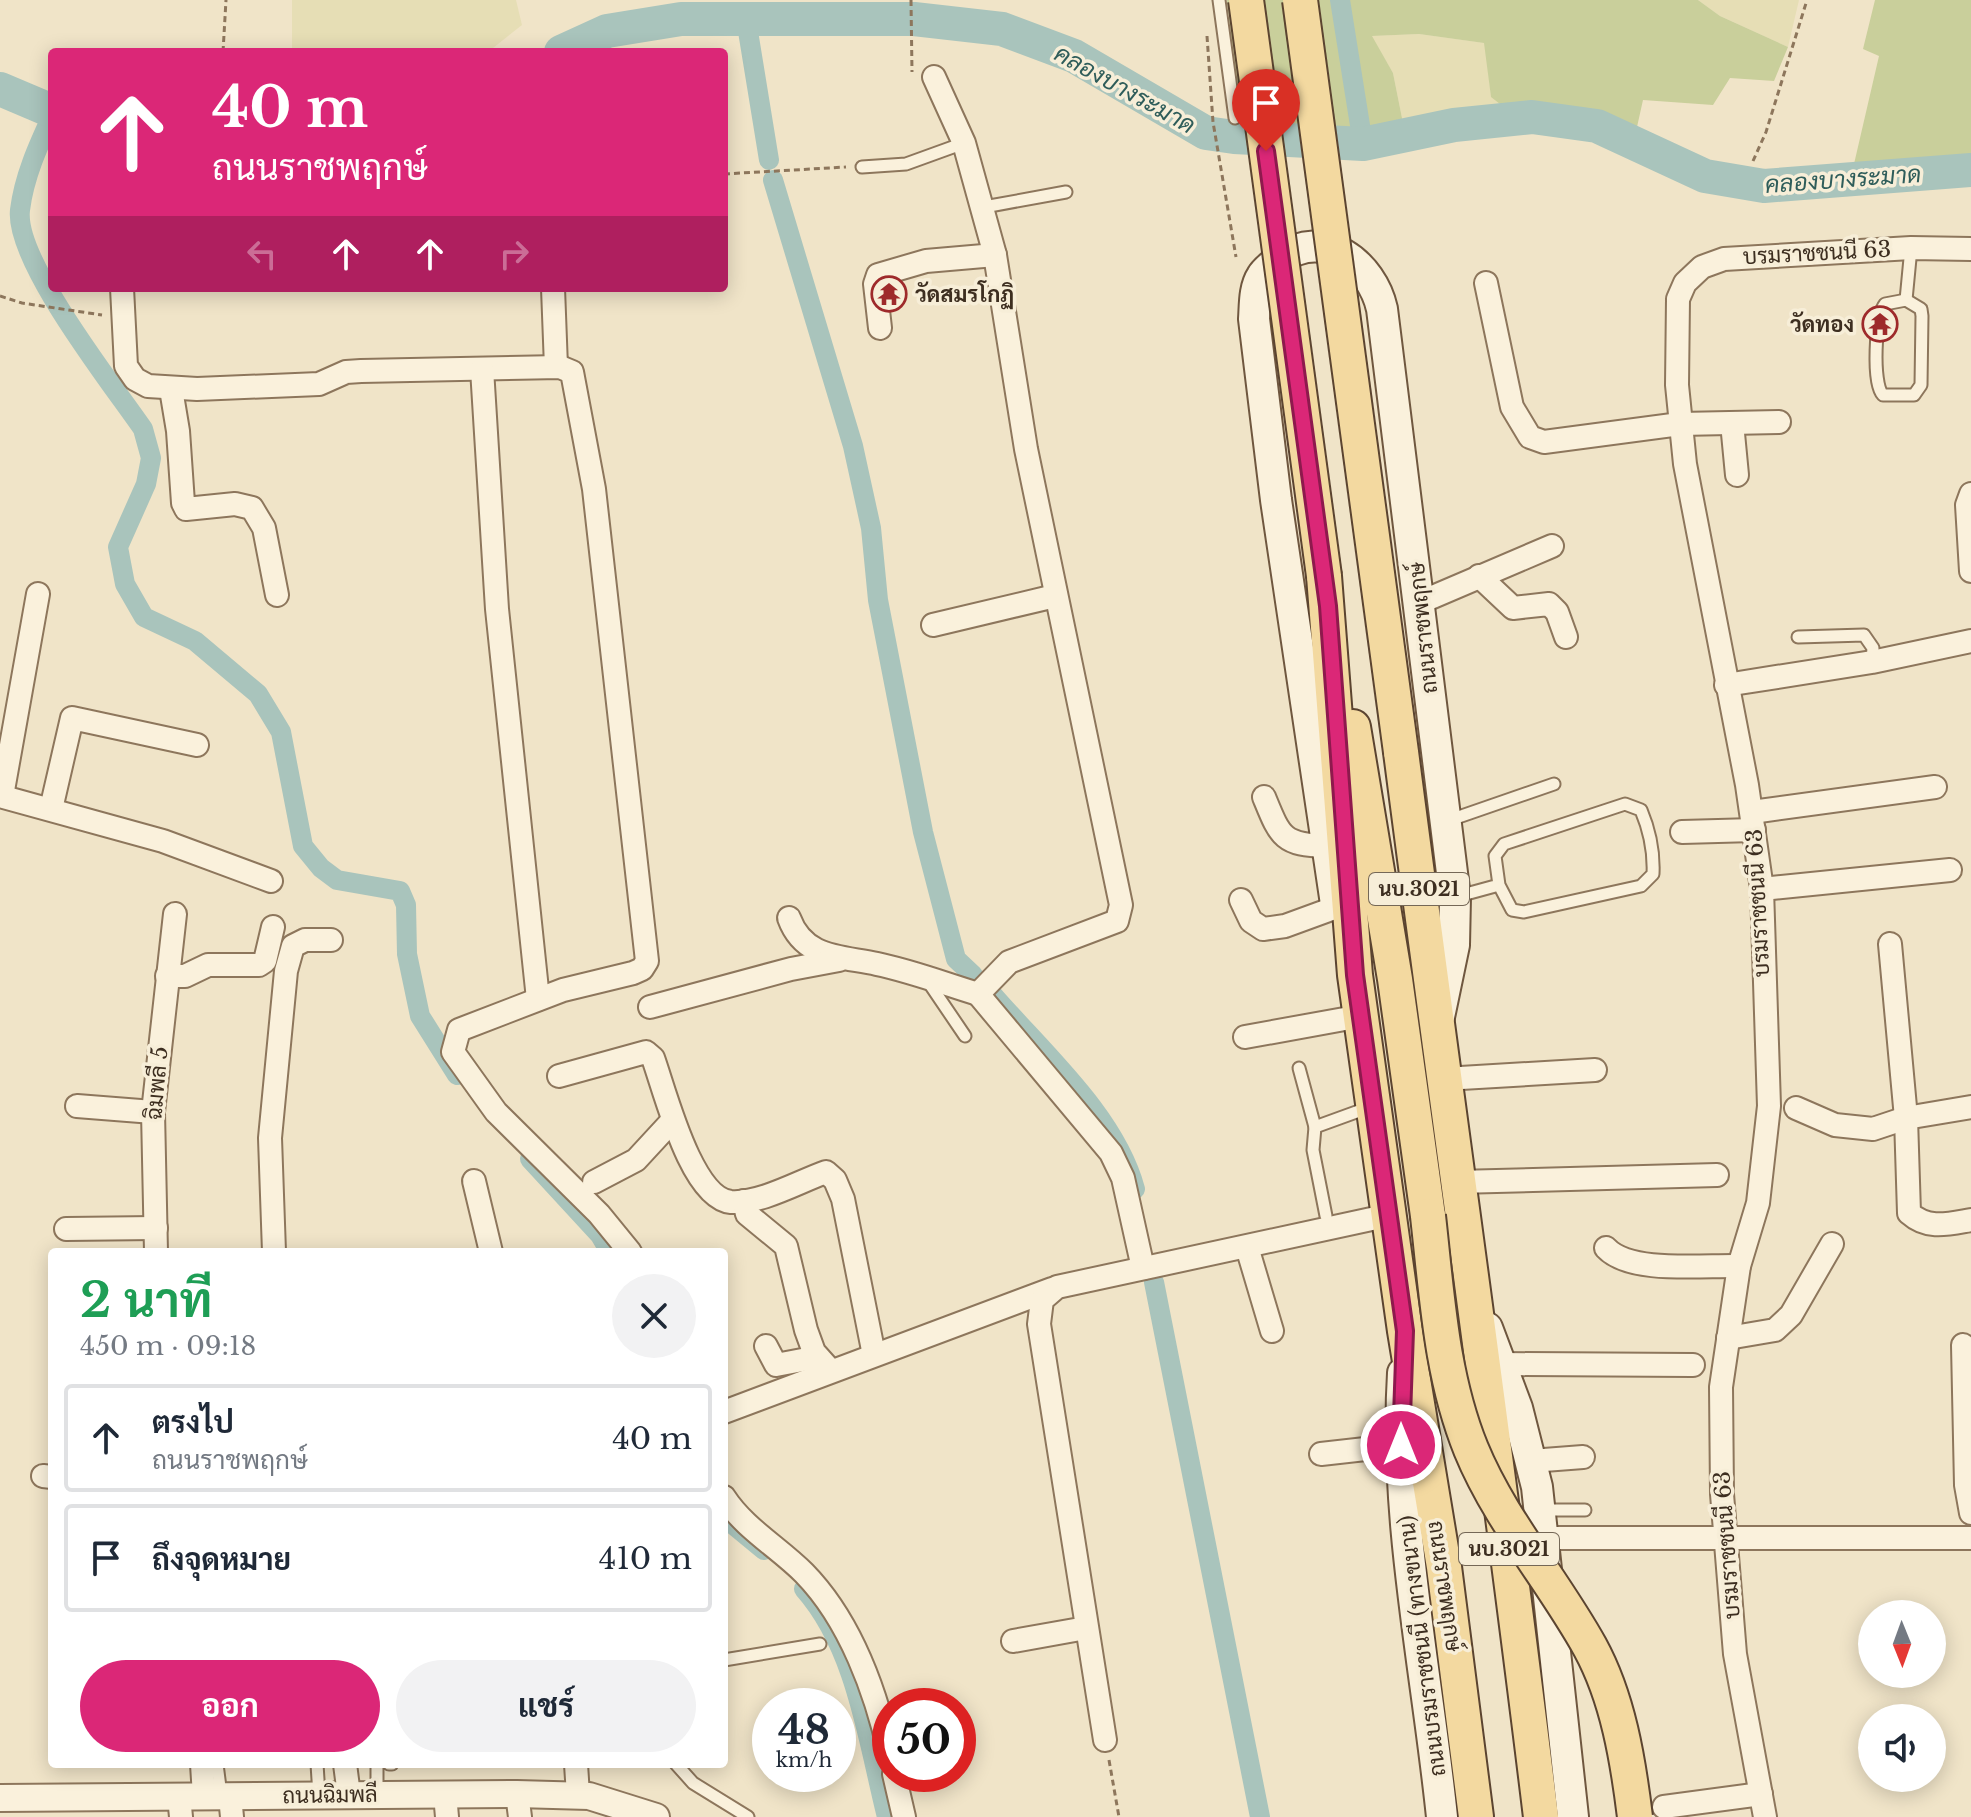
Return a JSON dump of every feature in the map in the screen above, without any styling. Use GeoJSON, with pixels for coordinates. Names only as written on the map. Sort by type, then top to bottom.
{"type":"FeatureCollection","features":[{"type":"Feature","properties":{"kind":"main road","name":"ถนนราชพฤกษ์"},"geometry":{"type":"LineString","coordinates":[[1246,0],[1326,591],[1355,975],[1405,1331],[1444,1567],[1476,1817]]}},
{"type":"Feature","properties":{"kind":"main road","name":"ถนนราชพฤกษ์"},"geometry":{"type":"LineString","coordinates":[[1300,0],[1469,1281],[1508,1544],[1541,1817]]}},
{"type":"Feature","properties":{"kind":"main road","name":"ถนนราชพฤกษ์"},"geometry":{"type":"LineString","coordinates":[[1355,975],[1337,907],[1326,846],[1254,319],[1256,293],[1262,275],[1291,251],[1320,247],[1343,253],[1358,263],[1378,292],[1421,602],[1455,897],[1454,945],[1437,1027]]}},
{"type":"Feature","properties":{"kind":"main road"},"geometry":{"type":"LineString","coordinates":[[1326,591],[1360,762],[1428,1216],[1441,1335],[1453,1400],[1472,1452],[1510,1522],[1592,1650],[1614,1708],[1629,1770],[1650,1812]]}},
{"type":"Feature","properties":{"kind":"main road"},"geometry":{"type":"LineString","coordinates":[[1469,1281],[1517,1408],[1531,1461],[1543,1524],[1573,1817]]}},
{"type":"Feature","properties":{"kind":"main road","name":"ถนนบรมราชชนนี (ทางขนาน)"},"geometry":{"type":"LineString","coordinates":[[1405,1331],[1401,1445],[1442,1817]]}},
{"type":"Feature","properties":{"kind":"street"},"geometry":{"type":"LineString","coordinates":[[934,77],[964,143],[995,255],[1007,346],[1121,915],[1101,929],[1009,962],[978,994]]}},
{"type":"Feature","properties":{"kind":"street","name":"บรมราชชนนี 63"},"geometry":{"type":"LineString","coordinates":[[1765,1817],[1735,1654],[1722,1494],[1721,1387],[1739,1266],[1758,1203],[1769,1106],[1762,889],[1753,821],[1680,424],[1678,299],[1685,283],[1702,267],[1724,259],[1748,255],[1911,248],[1971,249]]}},
{"type":"Feature","properties":{"kind":"street"},"geometry":{"type":"LineString","coordinates":[[880,328],[875,284],[878,275],[926,261],[995,255]]}},
{"type":"Feature","properties":{"kind":"street"},"geometry":{"type":"LineString","coordinates":[[1486,283],[1512,407],[1530,437],[1544,442],[1680,424],[1779,422]]}},
{"type":"Feature","properties":{"kind":"street"},"geometry":{"type":"LineString","coordinates":[[122,292],[126,366],[135,379],[148,386],[171,389],[319,384],[346,372],[361,371],[556,367],[569,368],[572,372],[594,489],[647,961],[642,969],[633,973],[538,999],[459,1030],[453,1052],[496,1112],[599,1214],[627,1248]]}},
{"type":"Feature","properties":{"kind":"street"},"geometry":{"type":"LineString","coordinates":[[553,292],[556,367]]}},
{"type":"Feature","properties":{"kind":"street"},"geometry":{"type":"LineString","coordinates":[[482,369],[497,609],[538,999]]}},
{"type":"Feature","properties":{"kind":"street"},"geometry":{"type":"LineString","coordinates":[[171,389],[186,509],[235,504],[252,508],[264,528],[277,595]]}},
{"type":"Feature","properties":{"kind":"street"},"geometry":{"type":"LineString","coordinates":[[1732,423],[1737,475]]}},
{"type":"Feature","properties":{"kind":"street"},"geometry":{"type":"LineString","coordinates":[[1971,494],[1967,505],[1971,571]]}},
{"type":"Feature","properties":{"kind":"street"},"geometry":{"type":"LineString","coordinates":[[1421,602],[1552,546]]}},
{"type":"Feature","properties":{"kind":"street"},"geometry":{"type":"LineString","coordinates":[[1479,576],[1513,608],[1549,604],[1557,612],[1566,637]]}},
{"type":"Feature","properties":{"kind":"street"},"geometry":{"type":"LineString","coordinates":[[38,594],[1,796],[163,841],[271,881]]}},
{"type":"Feature","properties":{"kind":"street"},"geometry":{"type":"LineString","coordinates":[[933,625],[1055,596]]}},
{"type":"Feature","properties":{"kind":"street"},"geometry":{"type":"LineString","coordinates":[[1726,685],[1872,662],[1971,641]]}},
{"type":"Feature","properties":{"kind":"street"},"geometry":{"type":"LineString","coordinates":[[51,809],[72,718],[197,745]]}},
{"type":"Feature","properties":{"kind":"street"},"geometry":{"type":"LineString","coordinates":[[1682,832],[1935,787]]}},
{"type":"Feature","properties":{"kind":"street"},"geometry":{"type":"LineString","coordinates":[[1264,797],[1286,840],[1297,845],[1326,846]]}},
{"type":"Feature","properties":{"kind":"street"},"geometry":{"type":"LineString","coordinates":[[1762,889],[1950,870]]}},
{"type":"Feature","properties":{"kind":"street"},"geometry":{"type":"LineString","coordinates":[[1241,900],[1251,921],[1263,929],[1285,926],[1337,907]]}},
{"type":"Feature","properties":{"kind":"street","name":"ฉิมพลี 5"},"geometry":{"type":"LineString","coordinates":[[156,1248],[153,1112],[175,914]]}},
{"type":"Feature","properties":{"kind":"street"},"geometry":{"type":"LineString","coordinates":[[789,918],[798,938],[839,960]]}},
{"type":"Feature","properties":{"kind":"street"},"geometry":{"type":"LineString","coordinates":[[167,976],[185,976],[208,965],[262,964],[273,927]]}},
{"type":"Feature","properties":{"kind":"street"},"geometry":{"type":"LineString","coordinates":[[274,1248],[270,1138],[286,971],[293,946],[305,940],[331,940]]}},
{"type":"Feature","properties":{"kind":"street"},"geometry":{"type":"LineString","coordinates":[[1890,944],[1906,1118],[1909,1213],[1919,1222],[1936,1225],[1971,1220]]}},
{"type":"Feature","properties":{"kind":"street"},"geometry":{"type":"LineString","coordinates":[[650,1007],[791,969],[839,960],[876,964],[978,994],[1111,1153],[1123,1178],[1143,1268]]}},
{"type":"Feature","properties":{"kind":"street"},"geometry":{"type":"LineString","coordinates":[[1245,1037],[1361,1016]]}},
{"type":"Feature","properties":{"kind":"street"},"geometry":{"type":"LineString","coordinates":[[559,1076],[636,1052],[646,1052],[653,1058],[672,1121],[712,1194],[727,1202],[744,1201],[826,1172],[835,1180],[843,1199],[874,1355]]}},
{"type":"Feature","properties":{"kind":"street"},"geometry":{"type":"LineString","coordinates":[[1444,1079],[1595,1070]]}},
{"type":"Feature","properties":{"kind":"street"},"geometry":{"type":"LineString","coordinates":[[77,1106],[153,1112]]}},
{"type":"Feature","properties":{"kind":"street"},"geometry":{"type":"LineString","coordinates":[[1796,1108],[1835,1125],[1873,1129],[1906,1118],[1971,1107]]}},
{"type":"Feature","properties":{"kind":"street"},"geometry":{"type":"LineString","coordinates":[[594,1182],[636,1160],[672,1121]]}},
{"type":"Feature","properties":{"kind":"street"},"geometry":{"type":"LineString","coordinates":[[1457,1182],[1717,1175]]}},
{"type":"Feature","properties":{"kind":"street"},"geometry":{"type":"LineString","coordinates":[[474,1181],[490,1248]]}},
{"type":"Feature","properties":{"kind":"street"},"geometry":{"type":"LineString","coordinates":[[744,1201],[747,1214],[786,1246],[806,1330],[825,1364]]}},
{"type":"Feature","properties":{"kind":"street"},"geometry":{"type":"LineString","coordinates":[[766,1346],[776,1365],[825,1364],[874,1355],[1057,1287],[1390,1215]]}},
{"type":"Feature","properties":{"kind":"street"},"geometry":{"type":"LineString","coordinates":[[66,1229],[156,1228]]}},
{"type":"Feature","properties":{"kind":"street"},"geometry":{"type":"LineString","coordinates":[[1728,1338],[1775,1330],[1791,1315],[1832,1244]]}},
{"type":"Feature","properties":{"kind":"street"},"geometry":{"type":"LineString","coordinates":[[1247,1247],[1272,1331]]}},
{"type":"Feature","properties":{"kind":"street"},"geometry":{"type":"LineString","coordinates":[[1606,1248],[1616,1258],[1633,1264],[1739,1266]]}},
{"type":"Feature","properties":{"kind":"street"},"geometry":{"type":"LineString","coordinates":[[1057,1287],[1042,1300],[1039,1324],[1105,1740]]}},
{"type":"Feature","properties":{"kind":"street"},"geometry":{"type":"LineString","coordinates":[[1963,1345],[1966,1485],[1971,1513]]}},
{"type":"Feature","properties":{"kind":"street"},"geometry":{"type":"LineString","coordinates":[[728,1410],[825,1364]]}},
{"type":"Feature","properties":{"kind":"street"},"geometry":{"type":"LineString","coordinates":[[1500,1364],[1693,1365]]}},
{"type":"Feature","properties":{"kind":"street"},"geometry":{"type":"LineString","coordinates":[[1321,1454],[1401,1445]]}},
{"type":"Feature","properties":{"kind":"street"},"geometry":{"type":"LineString","coordinates":[[1531,1461],[1583,1457]]}},
{"type":"Feature","properties":{"kind":"street"},"geometry":{"type":"LineString","coordinates":[[728,1502],[742,1520],[804,1574],[835,1611],[862,1667],[872,1698]]}},
{"type":"Feature","properties":{"kind":"street"},"geometry":{"type":"LineString","coordinates":[[1543,1524],[1727,1538],[1971,1538]]}},
{"type":"Feature","properties":{"kind":"street"},"geometry":{"type":"LineString","coordinates":[[1013,1641],[1086,1628]]}},
{"type":"Feature","properties":{"kind":"street"},"geometry":{"type":"LineString","coordinates":[[203,1768],[208,1803]]}},
{"type":"Feature","properties":{"kind":"street"},"geometry":{"type":"LineString","coordinates":[[346,1768],[349,1795]]}},
{"type":"Feature","properties":{"kind":"street"},"geometry":{"type":"LineString","coordinates":[[576,1768],[578,1795]]}},
{"type":"Feature","properties":{"kind":"street"},"geometry":{"type":"LineString","coordinates":[[898,1792],[904,1817]]}},
{"type":"Feature","properties":{"kind":"street","name":"ถนนฉิมพลี"},"geometry":{"type":"LineString","coordinates":[[16,1804],[208,1803],[377,1794],[446,1805],[518,1805],[578,1795],[656,1817]]}},
{"type":"Feature","properties":{"kind":"street"},"geometry":{"type":"LineString","coordinates":[[1650,1812],[1761,1794]]}},
{"type":"Feature","properties":{"kind":"lane"},"geometry":{"type":"LineString","coordinates":[[1219,0],[1235,118]]}},
{"type":"Feature","properties":{"kind":"lane"},"geometry":{"type":"LineString","coordinates":[[862,167],[906,164],[964,143]]}},
{"type":"Feature","properties":{"kind":"lane"},"geometry":{"type":"LineString","coordinates":[[984,207],[1066,192]]}},
{"type":"Feature","properties":{"kind":"lane"},"geometry":{"type":"LineString","coordinates":[[1906,300],[1911,248]]}},
{"type":"Feature","properties":{"kind":"lane"},"geometry":{"type":"LineString","coordinates":[[1906,300],[1921,309],[1921,385],[1914,395],[1883,395],[1876,385],[1879,317],[1885,304],[1906,300]]}},
{"type":"Feature","properties":{"kind":"lane"},"geometry":{"type":"LineString","coordinates":[[1798,637],[1864,635],[1873,648],[1872,662]]}},
{"type":"Feature","properties":{"kind":"lane"},"geometry":{"type":"LineString","coordinates":[[1446,821],[1554,784]]}},
{"type":"Feature","properties":{"kind":"lane"},"geometry":{"type":"LineString","coordinates":[[1625,804],[1641,810],[1647,825],[1654,866],[1653,874],[1641,886],[1524,912],[1512,910],[1499,885],[1495,856],[1504,844],[1625,804]]}},
{"type":"Feature","properties":{"kind":"lane"},"geometry":{"type":"LineString","coordinates":[[1455,897],[1499,885]]}},
{"type":"Feature","properties":{"kind":"lane"},"geometry":{"type":"LineString","coordinates":[[926,979],[965,1036]]}},
{"type":"Feature","properties":{"kind":"lane"},"geometry":{"type":"LineString","coordinates":[[1299,1068],[1315,1127],[1313,1150],[1326,1216]]}},
{"type":"Feature","properties":{"kind":"lane"},"geometry":{"type":"LineString","coordinates":[[1315,1127],[1374,1105]]}},
{"type":"Feature","properties":{"kind":"lane"},"geometry":{"type":"LineString","coordinates":[[1543,1524],[1585,1510]]}},
{"type":"Feature","properties":{"kind":"lane"},"geometry":{"type":"LineString","coordinates":[[728,1659],[820,1644]]}},
{"type":"Feature","properties":{"kind":"lane"},"geometry":{"type":"LineString","coordinates":[[208,1803],[216,1768]]}},
{"type":"Feature","properties":{"kind":"lane"},"geometry":{"type":"LineString","coordinates":[[317,1768],[319,1796]]}},
{"type":"Feature","properties":{"kind":"lane"},"geometry":{"type":"LineString","coordinates":[[377,1768],[377,1794]]}},
{"type":"Feature","properties":{"kind":"lane"},"geometry":{"type":"LineString","coordinates":[[680,1768],[693,1783],[748,1817]]}},
{"type":"Feature","properties":{"kind":"path"},"geometry":{"type":"LineString","coordinates":[[223,48],[226,0]]}},
{"type":"Feature","properties":{"kind":"path"},"geometry":{"type":"LineString","coordinates":[[911,0],[912,74],[934,77]]}},
{"type":"Feature","properties":{"kind":"path"},"geometry":{"type":"LineString","coordinates":[[1753,161],[1776,100],[1807,0]]}},
{"type":"Feature","properties":{"kind":"path"},"geometry":{"type":"LineString","coordinates":[[1206,30],[1213,122],[1236,257]]}},
{"type":"Feature","properties":{"kind":"path"},"geometry":{"type":"LineString","coordinates":[[728,174],[862,167]]}},
{"type":"Feature","properties":{"kind":"path"},"geometry":{"type":"LineString","coordinates":[[0,296],[22,303],[107,315]]}},
{"type":"Feature","properties":{"kind":"path"},"geometry":{"type":"LineString","coordinates":[[1105,1740],[1119,1817]]}},
{"type":"Feature","properties":{"kind":"shaded area"},"geometry":{"type":"Polygon","coordinates":[[[292,0],[516,0],[522,25],[493,48],[292,48],[292,0]]]}},
{"type":"Feature","properties":{"kind":"shaded area"},"geometry":{"type":"Polygon","coordinates":[[[1698,0],[1799,0],[1788,47],[1720,16],[1698,0]]]}},
{"type":"Feature","properties":{"kind":"shaded area"},"geometry":{"type":"Polygon","coordinates":[[[1419,34],[1485,43],[1491,96],[1509,111],[1403,123],[1393,73],[1371,36],[1419,34]]]}},
{"type":"Feature","properties":{"kind":"green space"},"geometry":{"type":"Polygon","coordinates":[[[1227,0],[1698,0],[1720,16],[1788,47],[1774,81],[1730,78],[1713,105],[1643,100],[1637,127],[1538,111],[1509,111],[1491,97],[1484,43],[1419,34],[1372,36],[1393,73],[1403,123],[1372,132],[1241,131],[1227,0]]]}},
{"type":"Feature","properties":{"kind":"green space"},"geometry":{"type":"Polygon","coordinates":[[[1875,0],[1971,0],[1971,175],[1882,185],[1881,165],[1854,164],[1879,56],[1863,49],[1875,0]]]}},
{"type":"Feature","properties":{"kind":"waterway"},"geometry":{"type":"LineString","coordinates":[[1340,0],[1363,144]]}},
{"type":"Feature","properties":{"kind":"waterway","name":"คลองบางระมาด"},"geometry":{"type":"LineString","coordinates":[[570,48],[607,31],[681,19],[914,19],[1002,29],[1074,56],[1206,133],[1363,144],[1454,125],[1532,117],[1597,126],[1705,176],[1764,186],[1971,170]]}},
{"type":"Feature","properties":{"kind":"waterway"},"geometry":{"type":"LineString","coordinates":[[746,19],[769,160]]}},
{"type":"Feature","properties":{"kind":"waterway","name":"คลองบางระมาด"},"geometry":{"type":"LineString","coordinates":[[0,89],[48,109]]}},
{"type":"Feature","properties":{"kind":"waterway"},"geometry":{"type":"LineString","coordinates":[[48,125],[25,186],[20,210],[22,232],[48,289]]}},
{"type":"Feature","properties":{"kind":"waterway"},"geometry":{"type":"LineString","coordinates":[[773,180],[853,446],[871,528],[878,600],[923,832],[956,959],[973,975]]}},
{"type":"Feature","properties":{"kind":"waterway"},"geometry":{"type":"LineString","coordinates":[[50,292],[143,429],[151,458],[146,484],[118,547],[125,584],[144,617],[195,641],[258,694],[281,732],[303,846],[321,868],[337,880],[400,891],[406,905],[407,954],[420,1016],[457,1075]]}},
{"type":"Feature","properties":{"kind":"waterway"},"geometry":{"type":"LineString","coordinates":[[992,994],[1094,1110],[1111,1135],[1135,1189]]}},
{"type":"Feature","properties":{"kind":"waterway"},"geometry":{"type":"LineString","coordinates":[[530,1159],[600,1235],[608,1248]]}},
{"type":"Feature","properties":{"kind":"waterway"},"geometry":{"type":"LineString","coordinates":[[1154,1282],[1260,1817]]}},
{"type":"Feature","properties":{"kind":"waterway"},"geometry":{"type":"LineString","coordinates":[[728,1520],[764,1550]]}},
{"type":"Feature","properties":{"kind":"waterway"},"geometry":{"type":"LineString","coordinates":[[804,1589],[837,1639],[849,1668],[887,1817]]}},
{"type":"Feature","properties":{"kind":"place","name":"วัดสมรโกฏิ"},"geometry":{"type":"Point","coordinates":[889,294]}},
{"type":"Feature","properties":{"kind":"place","name":"วัดทอง"},"geometry":{"type":"Point","coordinates":[1880,324]}},
{"type":"Feature","properties":{"kind":"route"},"geometry":{"type":"LineString","coordinates":[[1266,151],[1328,606],[1355,975],[1405,1331],[1401,1445]]}}]}
